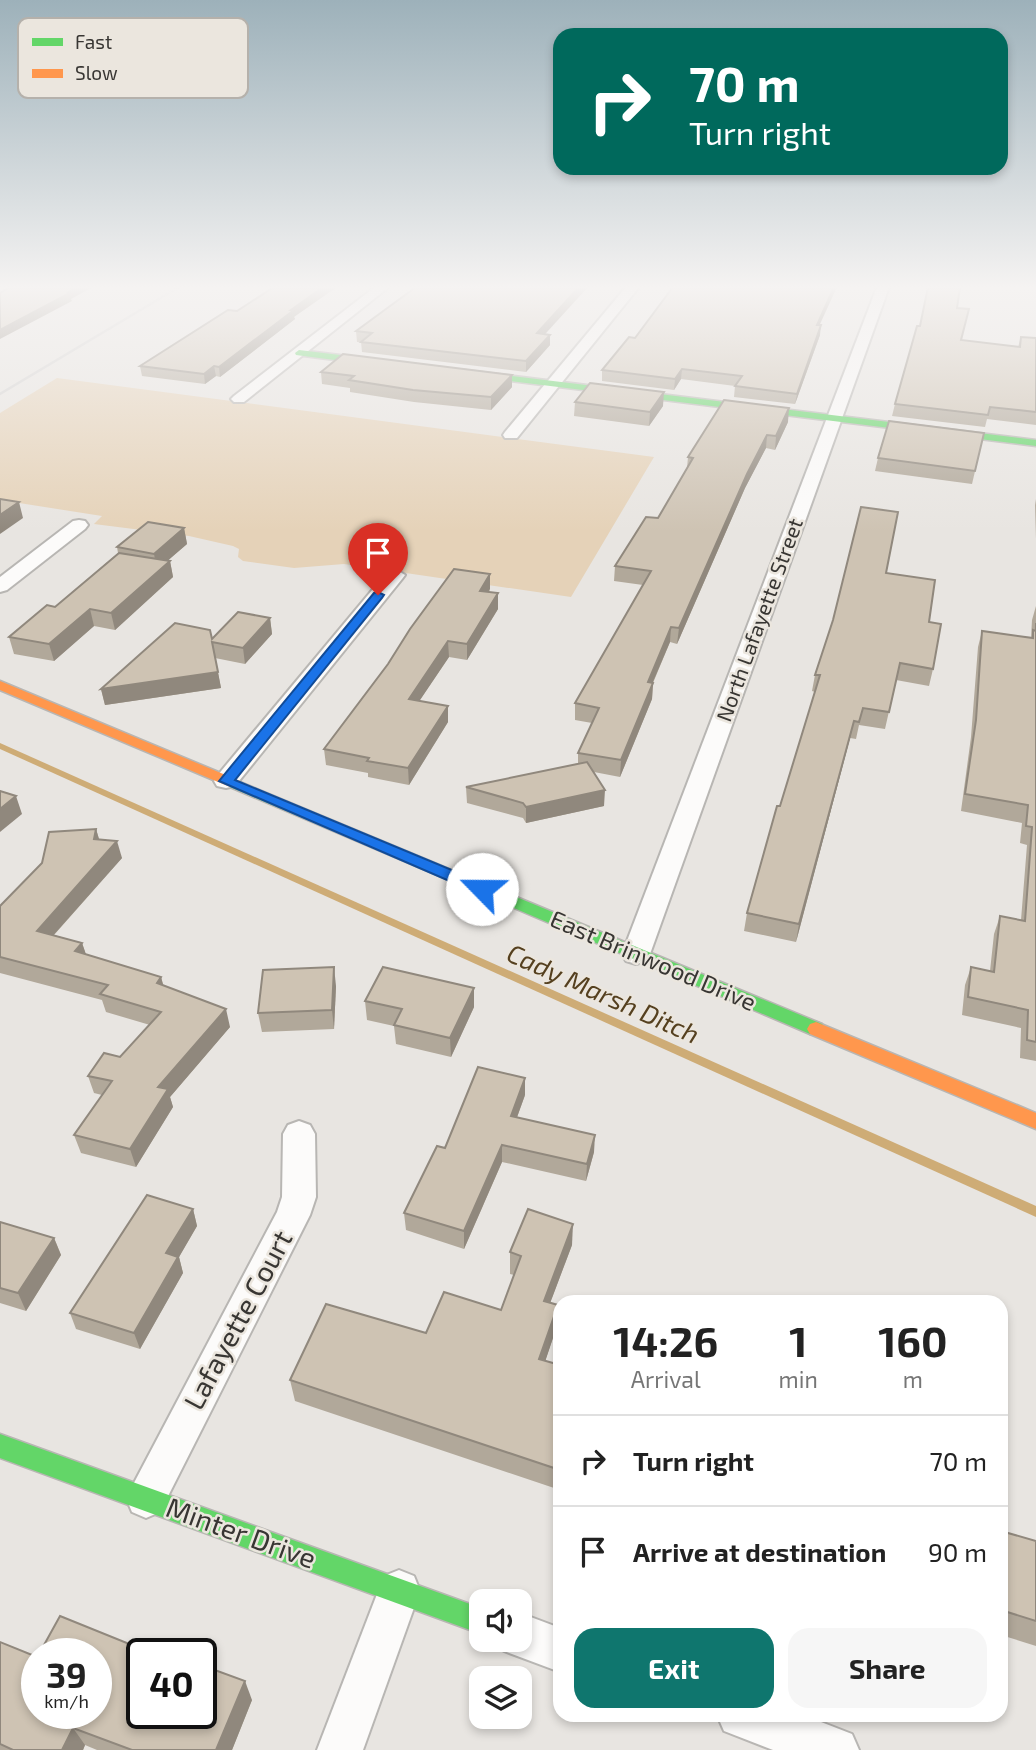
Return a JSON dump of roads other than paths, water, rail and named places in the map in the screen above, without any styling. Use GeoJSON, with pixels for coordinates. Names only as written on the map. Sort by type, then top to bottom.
{"type":"FeatureCollection","features":[{"type":"Feature","properties":{"kind":"street"},"geometry":{"type":"LineString","coordinates":[[239,399],[279,369]]}},
{"type":"Feature","properties":{"kind":"street"},"geometry":{"type":"LineString","coordinates":[[511,435],[567,369]]}},
{"type":"Feature","properties":{"kind":"street","name":"North Lafayette Street"},"geometry":{"type":"LineString","coordinates":[[636,954],[853,369]]}},
{"type":"Feature","properties":{"kind":"street"},"geometry":{"type":"LineString","coordinates":[[446,371],[1036,443]]}},
{"type":"Feature","properties":{"kind":"street"},"geometry":{"type":"LineString","coordinates":[[0,586],[79,525]]}},
{"type":"Feature","properties":{"kind":"street"},"geometry":{"type":"LineString","coordinates":[[226,781],[395,575]]}},
{"type":"Feature","properties":{"kind":"street","name":"East Brinwood Drive"},"geometry":{"type":"LineString","coordinates":[[0,685],[1036,1121]]}},
{"type":"Feature","properties":{"kind":"street","name":"Lafayette Court"},"geometry":{"type":"LineString","coordinates":[[146,1498],[293,1215],[299,1197],[299,1134]]}},
{"type":"Feature","properties":{"kind":"street","name":"Minter Drive"},"geometry":{"type":"LineString","coordinates":[[0,1446],[469,1617]]}},
{"type":"Feature","properties":{"kind":"street"},"geometry":{"type":"LineString","coordinates":[[340,1750],[399,1591]]}},
{"type":"Feature","properties":{"kind":"street"},"geometry":{"type":"LineString","coordinates":[[532,1640],[553,1647]]}},
{"type":"Feature","properties":{"kind":"street"},"geometry":{"type":"LineString","coordinates":[[759,1722],[836,1750]]}},
{"type":"Feature","properties":{"kind":"waterway","name":"Cady Marsh Ditch"},"geometry":{"type":"LineString","coordinates":[[0,746],[1036,1212]]}},
{"type":"Feature","properties":{"kind":"railway"},"geometry":{"type":"LineString","coordinates":[[0,394],[42,369]]}}]}
